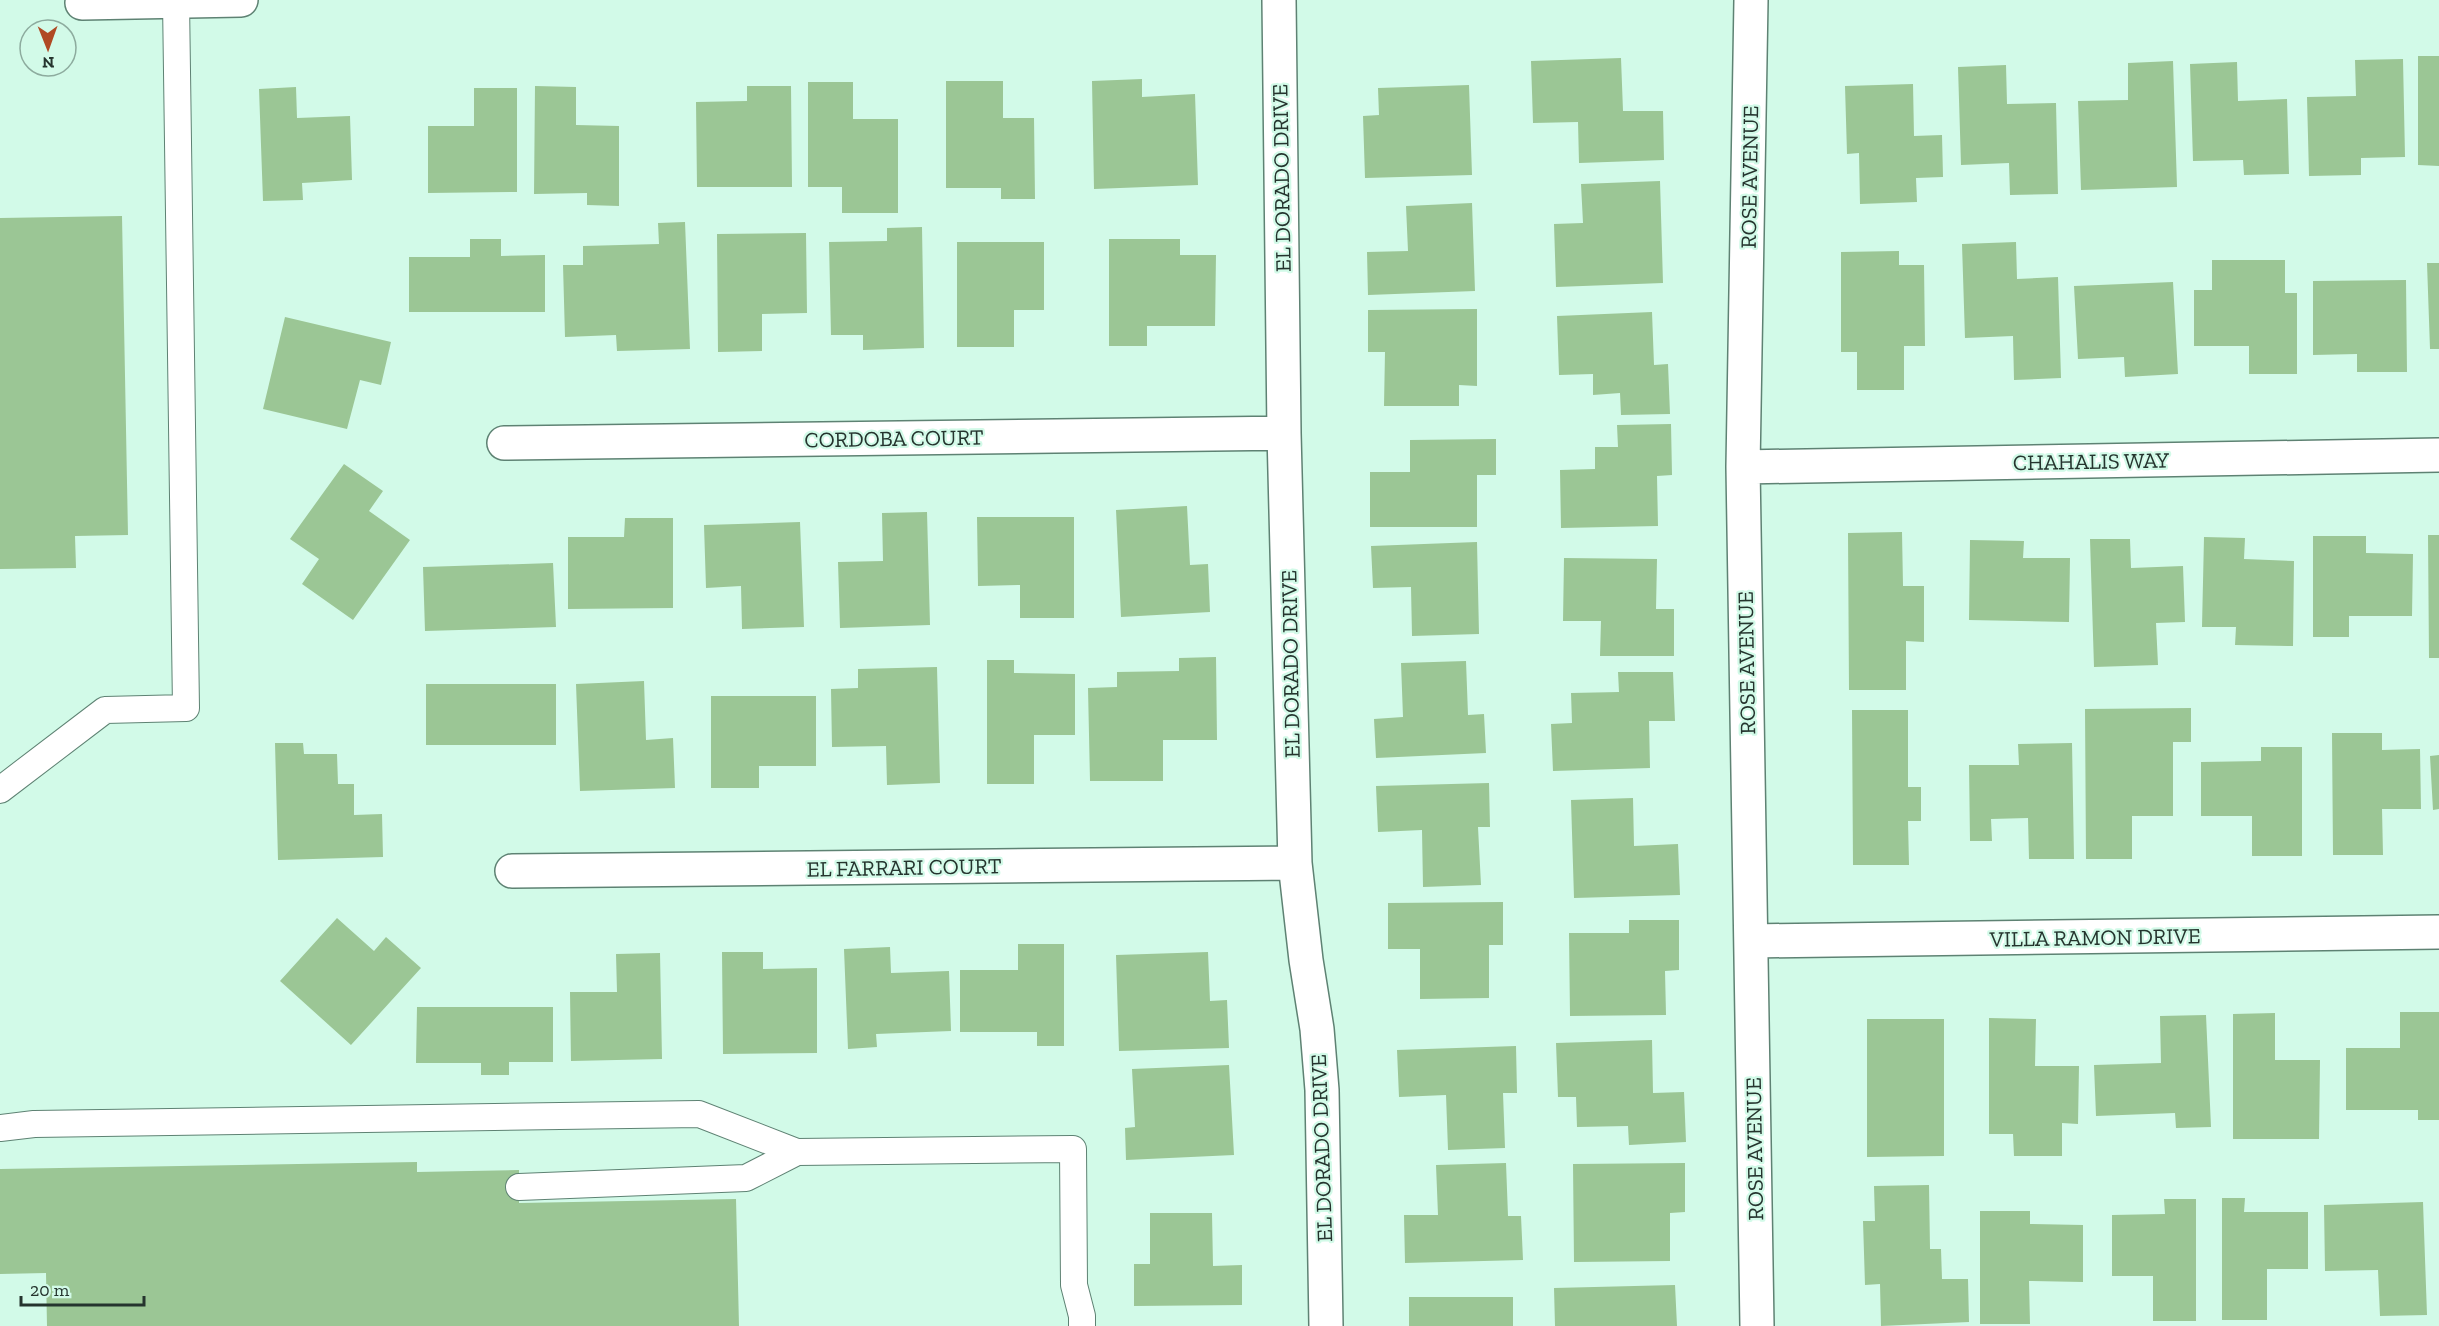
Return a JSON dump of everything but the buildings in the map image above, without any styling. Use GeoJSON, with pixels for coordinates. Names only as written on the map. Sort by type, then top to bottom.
{"type":"FeatureCollection","features":[{"type":"Feature","properties":{"kind":"street"},"geometry":{"type":"LineString","coordinates":[[82,3],[241,0]]}},
{"type":"Feature","properties":{"kind":"street","name":"EL DORADO DRIVE"},"geometry":{"type":"LineString","coordinates":[[1279,0],[1284,433],[1295,863],[1317,1029],[1321,1080],[1326,1326]]}},
{"type":"Feature","properties":{"kind":"street","name":"ROSE AVENUE"},"geometry":{"type":"LineString","coordinates":[[1751,0],[1743,467],[1757,1326]]}},
{"type":"Feature","properties":{"kind":"street","name":"CORDOBA COURT"},"geometry":{"type":"LineString","coordinates":[[504,443],[1284,433]]}},
{"type":"Feature","properties":{"kind":"street","name":"CHAHALIS WAY"},"geometry":{"type":"LineString","coordinates":[[1743,467],[2439,455]]}},
{"type":"Feature","properties":{"kind":"street","name":"EL FARRARI COURT"},"geometry":{"type":"LineString","coordinates":[[512,872],[1295,863]]}},
{"type":"Feature","properties":{"kind":"street","name":"VILLA RAMON DRIVE"},"geometry":{"type":"LineString","coordinates":[[1750,941],[2439,932]]}},
{"type":"Feature","properties":{"kind":"lane"},"geometry":{"type":"LineString","coordinates":[[0,790],[105,710],[186,708],[176,1]]}},
{"type":"Feature","properties":{"kind":"lane"},"geometry":{"type":"LineString","coordinates":[[0,1128],[34,1124],[699,1114],[797,1152],[1073,1149],[1074,1285],[1082,1316],[1082,1326]]}},
{"type":"Feature","properties":{"kind":"lane"},"geometry":{"type":"LineString","coordinates":[[519,1187],[746,1178],[797,1152]]}}]}
